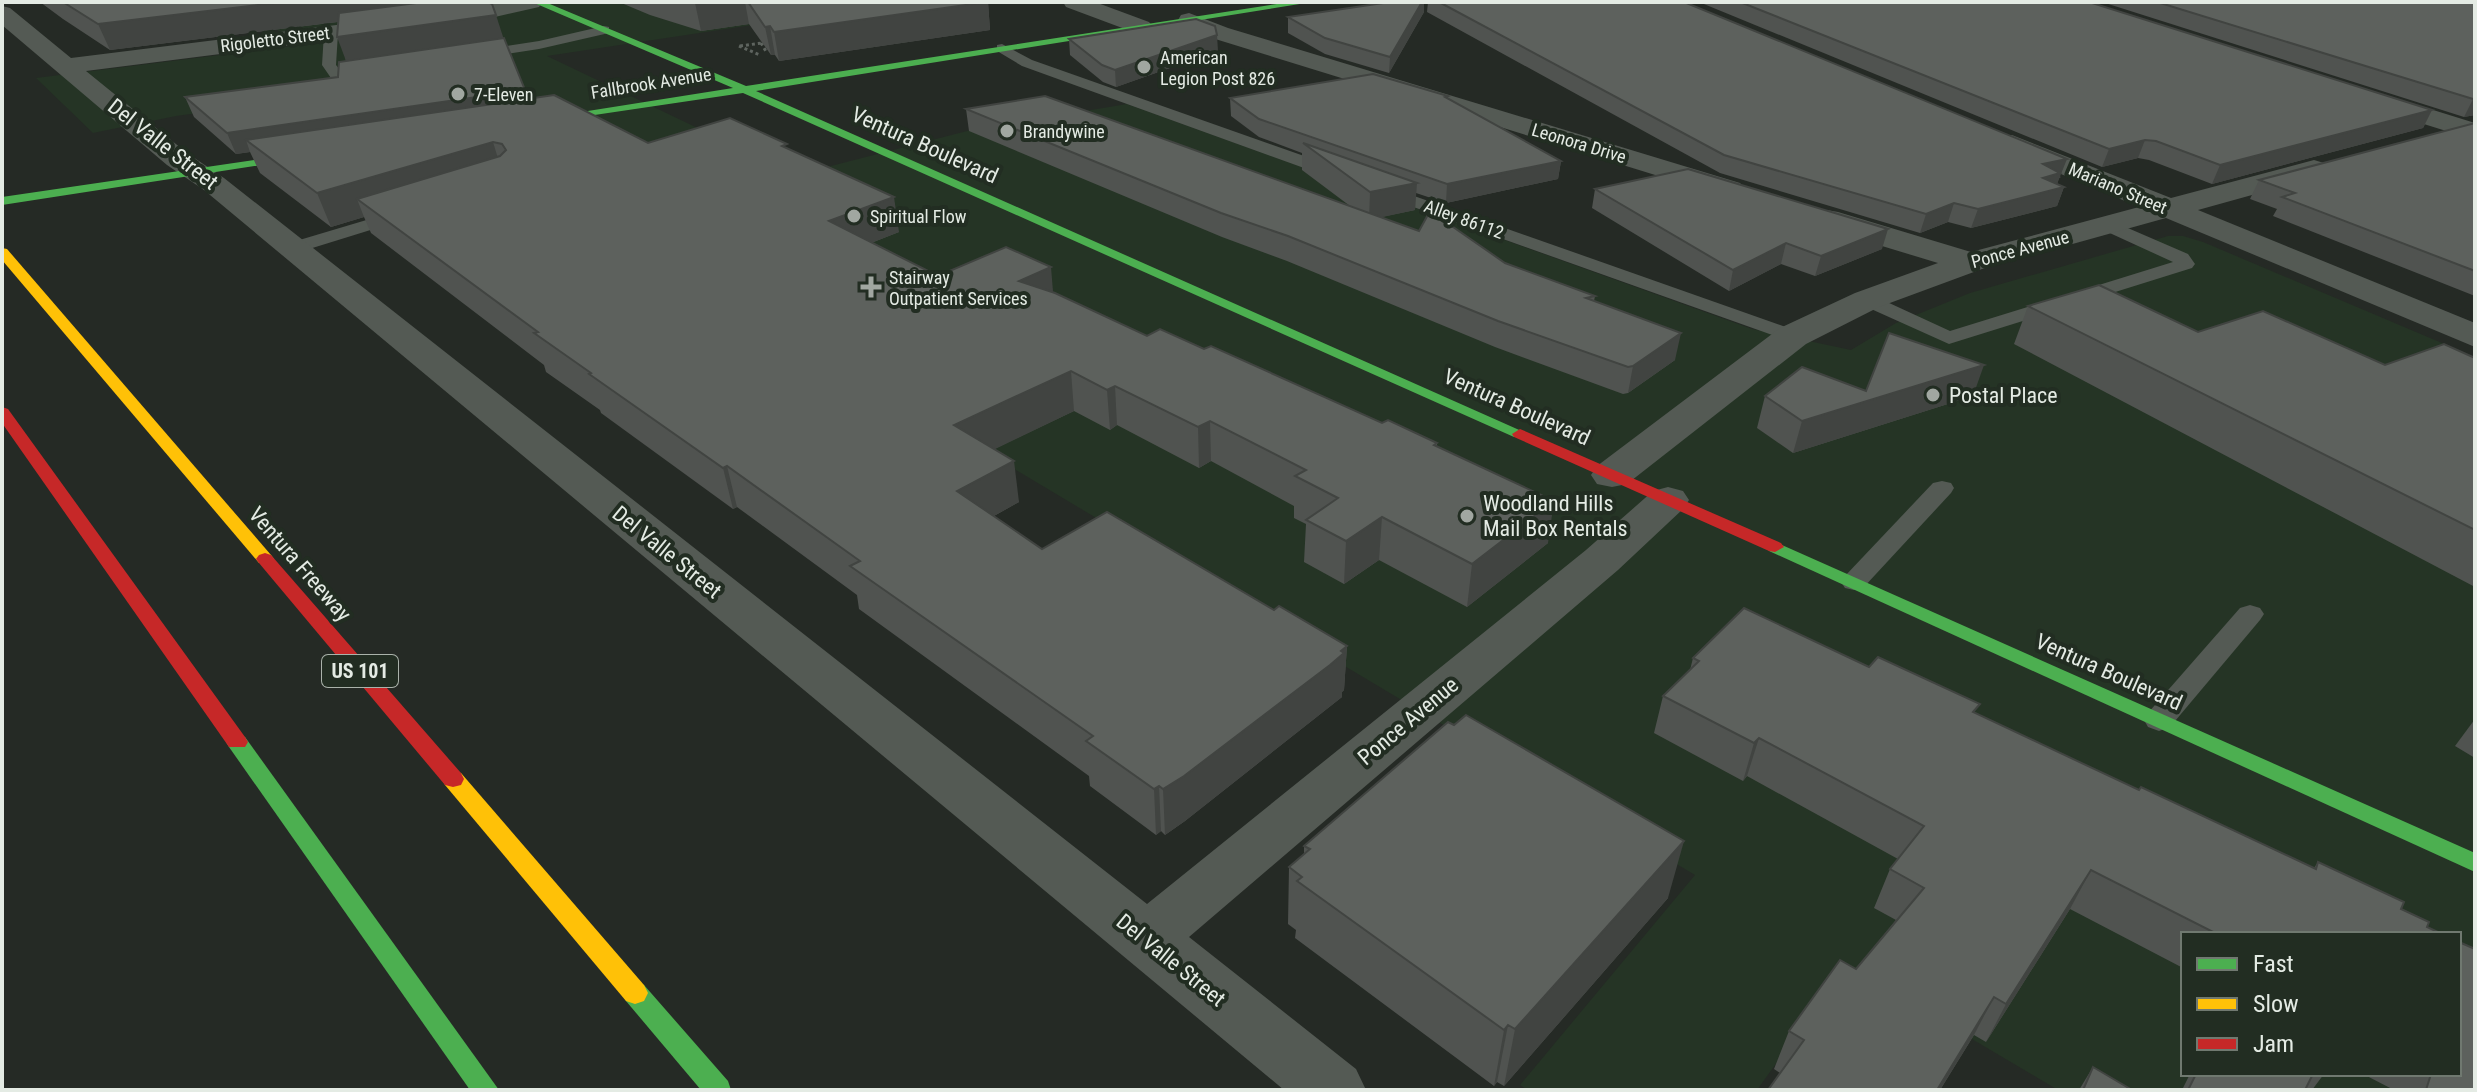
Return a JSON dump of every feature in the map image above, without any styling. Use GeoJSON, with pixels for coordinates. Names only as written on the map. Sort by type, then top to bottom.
{"type":"FeatureCollection","features":[{"type":"Feature","properties":{"kind":"main road","name":"Ventura Boulevard"},"geometry":{"type":"LineString","coordinates":[[537,2],[743,89],[1854,582],[2475,863]]}},
{"type":"Feature","properties":{"kind":"main road","name":"Fallbrook Avenue"},"geometry":{"type":"LineString","coordinates":[[513,125],[1307,2]]}},
{"type":"Feature","properties":{"kind":"main road"},"geometry":{"type":"LineString","coordinates":[[2,201],[330,152]]}},
{"type":"Feature","properties":{"kind":"main road","name":"Ventura Freeway"},"geometry":{"type":"LineString","coordinates":[[2,252],[718,1090]]}},
{"type":"Feature","properties":{"kind":"main road"},"geometry":{"type":"LineString","coordinates":[[2,412],[486,1090]]}},
{"type":"Feature","properties":{"kind":"street","name":"Rigoletto Street"},"geometry":{"type":"LineString","coordinates":[[66,66],[473,15],[531,2]]}},
{"type":"Feature","properties":{"kind":"street"},"geometry":{"type":"LineString","coordinates":[[1074,2],[1141,27]]}},
{"type":"Feature","properties":{"kind":"street","name":"Del Valle Street"},"geometry":{"type":"LineString","coordinates":[[2,13],[177,159],[293,248],[1333,1090]]}},
{"type":"Feature","properties":{"kind":"street","name":"Leonora Drive"},"geometry":{"type":"LineString","coordinates":[[1189,20],[1220,33],[1750,195]]}},
{"type":"Feature","properties":{"kind":"street"},"geometry":{"type":"LineString","coordinates":[[2342,89],[2471,128]]}},
{"type":"Feature","properties":{"kind":"street"},"geometry":{"type":"LineString","coordinates":[[2412,142],[2471,128]]}},
{"type":"Feature","properties":{"kind":"street","name":"Mariano Street"},"geometry":{"type":"LineString","coordinates":[[1992,135],[2475,336]]}},
{"type":"Feature","properties":{"kind":"street","name":"Ponce Avenue"},"geometry":{"type":"LineString","coordinates":[[1612,475],[1793,336],[1867,300],[1970,262],[2336,163]]}},
{"type":"Feature","properties":{"kind":"street"},"geometry":{"type":"LineString","coordinates":[[1804,212],[1970,262]]}},
{"type":"Feature","properties":{"kind":"street","name":"Ponce Avenue"},"geometry":{"type":"LineString","coordinates":[[1146,939],[1602,560],[1668,500]]}},
{"type":"Feature","properties":{"kind":"lane"},"geometry":{"type":"LineString","coordinates":[[461,56],[539,45],[604,30]]}},
{"type":"Feature","properties":{"kind":"lane"},"geometry":{"type":"LineString","coordinates":[[331,33],[329,65],[336,75],[383,68]]}},
{"type":"Feature","properties":{"kind":"lane","name":"Alley 86112"},"geometry":{"type":"LineString","coordinates":[[1002,48],[1027,63],[1793,336]]}},
{"type":"Feature","properties":{"kind":"lane"},"geometry":{"type":"LineString","coordinates":[[293,248],[413,211]]}},
{"type":"Feature","properties":{"kind":"lane"},"geometry":{"type":"LineString","coordinates":[[1867,300],[1949,338],[2185,264],[2181,258],[2107,225]]}},
{"type":"Feature","properties":{"kind":"lane"},"geometry":{"type":"LineString","coordinates":[[1854,582],[1942,488]]}},
{"type":"Feature","properties":{"kind":"lane"},"geometry":{"type":"LineString","coordinates":[[2159,720],[2250,614]]}},
{"type":"Feature","properties":{"kind":"path"},"geometry":{"type":"LineString","coordinates":[[727,47],[761,43],[769,57],[739,46]]}},
{"type":"Feature","properties":{"kind":"shaded area"},"geometry":{"type":"Polygon","coordinates":[[[235,2],[810,2],[838,12],[547,56],[796,175],[971,130],[1127,104],[1752,329],[1851,350],[1896,323],[1970,293],[2168,236],[2183,236],[2203,242],[2475,357],[2475,1090],[2058,1090],[1847,965],[1757,1090],[1527,1090],[1520,1085],[1695,875],[377,89],[176,116],[93,133],[36,78],[300,45],[235,2]]]}},
{"type":"Feature","properties":{"kind":"building"},"geometry":{"type":"Polygon","coordinates":[[[63,2],[283,2],[98,24],[63,2]]]}},
{"type":"Feature","properties":{"kind":"building"},"geometry":{"type":"Polygon","coordinates":[[[424,2],[488,2],[496,15],[337,37],[339,13],[424,2]]]}},
{"type":"Feature","properties":{"kind":"building"},"geometry":{"type":"Polygon","coordinates":[[[748,2],[987,2],[774,32],[770,26],[765,27],[748,2]]]}},
{"type":"Feature","properties":{"kind":"building"},"geometry":{"type":"Polygon","coordinates":[[[1390,2],[1422,2],[1390,57],[1325,38],[1288,17],[1390,2]]]}},
{"type":"Feature","properties":{"kind":"building"},"geometry":{"type":"Polygon","coordinates":[[[1439,2],[1684,2],[2067,159],[2043,164],[2060,173],[2043,178],[2064,187],[1978,209],[1954,203],[1926,214],[1724,155],[1439,2]]]}},
{"type":"Feature","properties":{"kind":"building"},"geometry":{"type":"Polygon","coordinates":[[[1740,2],[2089,2],[2432,110],[2220,165],[2156,141],[2145,140],[2109,149],[1740,2]]]}},
{"type":"Feature","properties":{"kind":"building"},"geometry":{"type":"Polygon","coordinates":[[[2157,2],[2475,2],[2475,99],[2473,99],[2157,2]]]}},
{"type":"Feature","properties":{"kind":"building"},"geometry":{"type":"Polygon","coordinates":[[[1196,19],[1215,26],[1217,35],[1115,70],[1102,65],[1069,39],[1196,19]]]}},
{"type":"Feature","properties":{"kind":"building"},"geometry":{"type":"Polygon","coordinates":[[[504,38],[525,90],[227,133],[185,97],[338,77],[339,62],[504,38]]]}},
{"type":"Feature","properties":{"kind":"building"},"geometry":{"type":"Polygon","coordinates":[[[1373,74],[1448,96],[1445,97],[1561,161],[1447,184],[1259,119],[1230,98],[1373,74]]]}},
{"type":"Feature","properties":{"kind":"building"},"geometry":{"type":"Polygon","coordinates":[[[554,95],[648,143],[730,118],[787,144],[782,146],[894,197],[829,221],[938,276],[1006,247],[1051,267],[1019,281],[1055,293],[1147,336],[1160,329],[1204,349],[1211,346],[1382,423],[1388,420],[1554,501],[1472,564],[1382,517],[1346,541],[1306,520],[1338,498],[1295,476],[1306,470],[1210,421],[1198,427],[1115,386],[1107,390],[1071,371],[954,425],[1014,461],[957,491],[1042,549],[1107,512],[1274,610],[1279,606],[1347,646],[1341,651],[1344,653],[1330,665],[1184,776],[1163,789],[1159,786],[1154,789],[1086,741],[1093,736],[850,566],[860,561],[727,466],[723,468],[589,374],[534,333],[538,332],[357,199],[500,156],[506,150],[502,144],[493,142],[317,193],[246,140],[554,95]]]}},
{"type":"Feature","properties":{"kind":"building"},"geometry":{"type":"Polygon","coordinates":[[[1045,96],[1419,231],[1430,211],[1505,263],[1595,296],[1586,298],[1681,333],[1628,367],[1498,321],[966,109],[1045,96]]]}},
{"type":"Feature","properties":{"kind":"building"},"geometry":{"type":"Polygon","coordinates":[[[2475,123],[2475,271],[2282,197],[2295,193],[2259,180],[2475,123]]]}},
{"type":"Feature","properties":{"kind":"building"},"geometry":{"type":"Polygon","coordinates":[[[1303,143],[1417,183],[1370,192],[1303,143]]]}},
{"type":"Feature","properties":{"kind":"building"},"geometry":{"type":"Polygon","coordinates":[[[1688,169],[1888,229],[1821,256],[1786,243],[1733,270],[1595,189],[1688,169]]]}},
{"type":"Feature","properties":{"kind":"building"},"geometry":{"type":"Polygon","coordinates":[[[2099,285],[2198,332],[2263,311],[2385,365],[2444,344],[2475,358],[2475,530],[2028,306],[2099,285]]]}},
{"type":"Feature","properties":{"kind":"building"},"geometry":{"type":"Polygon","coordinates":[[[1889,333],[1984,365],[1802,421],[1765,396],[1802,367],[1866,391],[1889,333]]]}},
{"type":"Feature","properties":{"kind":"building"},"geometry":{"type":"Polygon","coordinates":[[[1744,608],[1869,667],[1878,657],[1980,704],[1973,712],[2139,790],[2141,787],[2316,869],[2318,862],[2404,902],[2401,909],[2429,922],[2427,927],[2438,932],[2213,932],[2091,870],[2006,1004],[1994,997],[1937,1090],[1768,1090],[1804,1040],[1789,1031],[1840,960],[1856,969],[1924,888],[1890,869],[1924,826],[1759,738],[1754,743],[1663,696],[1699,661],[1693,658],[1744,608]]]}},
{"type":"Feature","properties":{"kind":"building"},"geometry":{"type":"Polygon","coordinates":[[[1466,715],[1684,841],[1515,1029],[1508,1025],[1504,1030],[1297,881],[1302,877],[1289,867],[1310,849],[1304,846],[1448,722],[1454,725],[1466,715]]]}},
{"type":"Feature","properties":{"kind":"building"},"geometry":{"type":"Polygon","coordinates":[[[2461,943],[2475,949],[2475,1090],[2426,1090],[2430,1076],[2461,1076],[2461,943]]]}},
{"type":"Feature","properties":{"kind":"building"},"geometry":{"type":"Polygon","coordinates":[[[2093,1067],[2132,1090],[2083,1090],[2093,1067]]]}},
{"type":"Feature","properties":{"kind":"building"},"geometry":{"type":"Polygon","coordinates":[[[2195,1076],[2312,1076],[2305,1090],[2188,1090],[2195,1076]]]}},
{"type":"Feature","properties":{"kind":"traffic: fast"},"geometry":{"type":"LineString","coordinates":[[537,2],[743,89],[1520,434]]}},
{"type":"Feature","properties":{"kind":"traffic: fast"},"geometry":{"type":"LineString","coordinates":[[531,123],[1307,2]]}},
{"type":"Feature","properties":{"kind":"traffic: fast"},"geometry":{"type":"LineString","coordinates":[[2,201],[316,154]]}},
{"type":"Feature","properties":{"kind":"traffic: fast"},"geometry":{"type":"LineString","coordinates":[[1775,547],[2475,863]]}},
{"type":"Feature","properties":{"kind":"traffic: fast"},"geometry":{"type":"LineString","coordinates":[[237,742],[486,1090]]}},
{"type":"Feature","properties":{"kind":"traffic: fast"},"geometry":{"type":"LineString","coordinates":[[635,993],[718,1090]]}},
{"type":"Feature","properties":{"kind":"traffic: slow"},"geometry":{"type":"LineString","coordinates":[[2,252],[265,559]]}},
{"type":"Feature","properties":{"kind":"traffic: slow"},"geometry":{"type":"LineString","coordinates":[[453,779],[635,993]]}},
{"type":"Feature","properties":{"kind":"traffic: jam"},"geometry":{"type":"LineString","coordinates":[[2,412],[237,742]]}},
{"type":"Feature","properties":{"kind":"traffic: jam"},"geometry":{"type":"LineString","coordinates":[[1520,434],[1775,547]]}},
{"type":"Feature","properties":{"kind":"traffic: jam"},"geometry":{"type":"LineString","coordinates":[[265,559],[453,779]]}},
{"type":"Feature","properties":{"kind":"place","name":"American Legion Post 826"},"geometry":{"type":"Point","coordinates":[1144,67]}},
{"type":"Feature","properties":{"kind":"place","name":"7-Eleven"},"geometry":{"type":"Point","coordinates":[458,94]}},
{"type":"Feature","properties":{"kind":"place","name":"Brandywine"},"geometry":{"type":"Point","coordinates":[1007,131]}},
{"type":"Feature","properties":{"kind":"place","name":"Spiritual Flow"},"geometry":{"type":"Point","coordinates":[854,216]}},
{"type":"Feature","properties":{"kind":"place","name":"Stairway Outpatient Services"},"geometry":{"type":"Point","coordinates":[871,287]}},
{"type":"Feature","properties":{"kind":"place","name":"Postal Place"},"geometry":{"type":"Point","coordinates":[1933,395]}},
{"type":"Feature","properties":{"kind":"place","name":"Woodland Hills Mail Box Rentals"},"geometry":{"type":"Point","coordinates":[1467,516]}}]}
